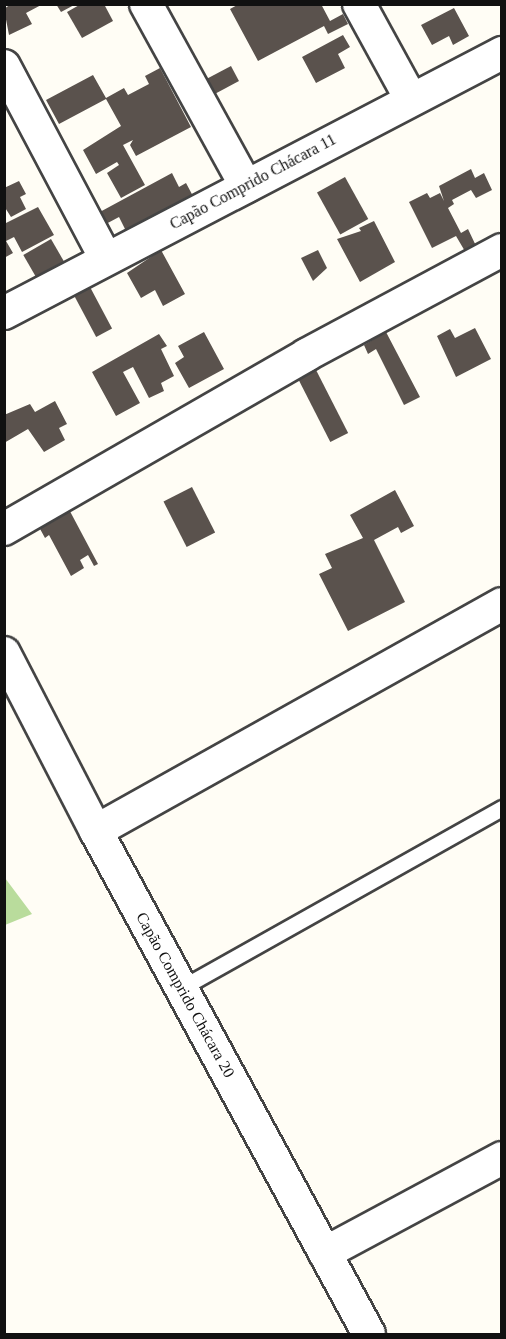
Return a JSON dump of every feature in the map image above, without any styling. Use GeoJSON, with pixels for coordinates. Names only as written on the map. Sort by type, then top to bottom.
{"type":"FeatureCollection","features":[{"type":"Feature","properties":{"kind":"street"},"geometry":{"type":"LineString","coordinates":[[146,4],[246,186]]}},
{"type":"Feature","properties":{"kind":"street"},"geometry":{"type":"LineString","coordinates":[[359,4],[411,99]]}},
{"type":"Feature","properties":{"kind":"street","name":"Capão Comprido Chácara 11"},"geometry":{"type":"LineString","coordinates":[[4,313],[501,52]]}},
{"type":"Feature","properties":{"kind":"street"},"geometry":{"type":"LineString","coordinates":[[4,66],[106,259]]}},
{"type":"Feature","properties":{"kind":"street"},"geometry":{"type":"LineString","coordinates":[[4,530],[306,355],[501,250]]}},
{"type":"Feature","properties":{"kind":"street"},"geometry":{"type":"LineString","coordinates":[[96,831],[501,604]]}},
{"type":"Feature","properties":{"kind":"street","name":"Capão Comprido Chácara 20"},"geometry":{"type":"LineString","coordinates":[[4,653],[96,831],[369,1335]]}},
{"type":"Feature","properties":{"kind":"street"},"geometry":{"type":"LineString","coordinates":[[324,1253],[501,1158]]}},
{"type":"Feature","properties":{"kind":"lane"},"geometry":{"type":"LineString","coordinates":[[181,988],[501,808]]}},
{"type":"Feature","properties":{"kind":"green space"},"geometry":{"type":"Polygon","coordinates":[[[5,878],[32,914],[4,925],[5,878]]]}},
{"type":"Feature","properties":{"kind":"building"},"geometry":{"type":"Polygon","coordinates":[[[11,4],[43,4],[26,13],[32,24],[9,35],[4,9],[11,4]]]}},
{"type":"Feature","properties":{"kind":"building"},"geometry":{"type":"Polygon","coordinates":[[[56,4],[76,4],[61,12],[56,4]]]}},
{"type":"Feature","properties":{"kind":"building"},"geometry":{"type":"Polygon","coordinates":[[[81,4],[104,4],[113,21],[82,38],[67,12],[81,4]]]}},
{"type":"Feature","properties":{"kind":"building"},"geometry":{"type":"Polygon","coordinates":[[[239,4],[321,4],[330,21],[343,14],[348,24],[328,34],[324,26],[258,61],[230,9],[239,4]]]}},
{"type":"Feature","properties":{"kind":"building"},"geometry":{"type":"Polygon","coordinates":[[[454,8],[469,36],[453,45],[449,36],[432,45],[421,25],[454,8]]]}},
{"type":"Feature","properties":{"kind":"building"},"geometry":{"type":"Polygon","coordinates":[[[343,35],[350,47],[338,54],[345,68],[316,83],[302,57],[343,35]]]}},
{"type":"Feature","properties":{"kind":"building"},"geometry":{"type":"Polygon","coordinates":[[[231,66],[239,81],[206,98],[198,83],[231,66]]]}},
{"type":"Feature","properties":{"kind":"building"},"geometry":{"type":"Polygon","coordinates":[[[160,68],[191,127],[136,156],[130,145],[133,140],[123,145],[145,185],[121,198],[107,173],[119,165],[117,162],[96,174],[83,150],[121,126],[106,99],[59,124],[46,100],[93,75],[106,98],[124,88],[128,95],[149,84],[145,76],[160,68]]]}},
{"type":"Feature","properties":{"kind":"building"},"geometry":{"type":"Polygon","coordinates":[[[471,169],[475,178],[484,173],[492,190],[476,198],[471,190],[452,200],[454,204],[448,208],[461,233],[468,229],[477,248],[466,253],[456,236],[432,248],[409,202],[427,193],[430,198],[440,193],[444,201],[439,186],[471,169]]]}},
{"type":"Feature","properties":{"kind":"building"},"geometry":{"type":"Polygon","coordinates":[[[172,173],[179,187],[186,183],[194,198],[127,233],[119,217],[104,225],[98,213],[172,173]]]}},
{"type":"Feature","properties":{"kind":"building"},"geometry":{"type":"Polygon","coordinates":[[[345,177],[368,219],[340,234],[317,193],[345,177]]]}},
{"type":"Feature","properties":{"kind":"building"},"geometry":{"type":"Polygon","coordinates":[[[19,181],[26,194],[20,197],[26,209],[11,217],[4,206],[4,188],[19,181]]]}},
{"type":"Feature","properties":{"kind":"building"},"geometry":{"type":"Polygon","coordinates":[[[38,207],[54,235],[22,252],[14,237],[6,241],[13,253],[4,258],[4,224],[38,207]]]}},
{"type":"Feature","properties":{"kind":"building"},"geometry":{"type":"Polygon","coordinates":[[[374,221],[395,262],[360,282],[337,239],[361,231],[359,228],[374,221]]]}},
{"type":"Feature","properties":{"kind":"building"},"geometry":{"type":"Polygon","coordinates":[[[51,239],[66,265],[38,281],[23,255],[51,239]]]}},
{"type":"Feature","properties":{"kind":"building"},"geometry":{"type":"Polygon","coordinates":[[[161,250],[185,294],[163,306],[155,290],[141,298],[127,273],[161,250]]]}},
{"type":"Feature","properties":{"kind":"building"},"geometry":{"type":"Polygon","coordinates":[[[318,250],[327,268],[313,281],[301,258],[318,250]]]}},
{"type":"Feature","properties":{"kind":"building"},"geometry":{"type":"Polygon","coordinates":[[[90,287],[112,328],[96,337],[74,295],[90,287]]]}},
{"type":"Feature","properties":{"kind":"building"},"geometry":{"type":"Polygon","coordinates":[[[475,328],[491,359],[456,377],[437,336],[450,329],[455,338],[475,328]]]}},
{"type":"Feature","properties":{"kind":"building"},"geometry":{"type":"Polygon","coordinates":[[[204,332],[224,369],[189,388],[175,363],[184,357],[178,346],[204,332]]]}},
{"type":"Feature","properties":{"kind":"building"},"geometry":{"type":"Polygon","coordinates":[[[386,332],[420,397],[404,405],[376,349],[368,354],[364,345],[386,332]]]}},
{"type":"Feature","properties":{"kind":"building"},"geometry":{"type":"Polygon","coordinates":[[[159,334],[167,346],[161,349],[174,376],[161,383],[164,391],[149,398],[133,367],[123,372],[140,403],[116,416],[92,372],[159,334]]]}},
{"type":"Feature","properties":{"kind":"building"},"geometry":{"type":"Polygon","coordinates":[[[315,368],[348,433],[330,442],[297,377],[315,368]]]}},
{"type":"Feature","properties":{"kind":"building"},"geometry":{"type":"Polygon","coordinates":[[[55,401],[67,424],[59,428],[65,440],[44,452],[28,429],[4,443],[4,415],[30,404],[35,412],[55,401]]]}},
{"type":"Feature","properties":{"kind":"building"},"geometry":{"type":"Polygon","coordinates":[[[192,487],[215,532],[187,547],[163,502],[192,487]]]}},
{"type":"Feature","properties":{"kind":"building"},"geometry":{"type":"Polygon","coordinates":[[[395,490],[414,526],[401,533],[398,527],[374,540],[405,602],[348,631],[319,574],[332,568],[325,554],[363,538],[350,515],[395,490]]]}},
{"type":"Feature","properties":{"kind":"building"},"geometry":{"type":"Polygon","coordinates":[[[64,500],[98,564],[94,566],[88,555],[80,560],[84,568],[71,576],[49,535],[45,538],[33,516],[64,500]]]}}]}
